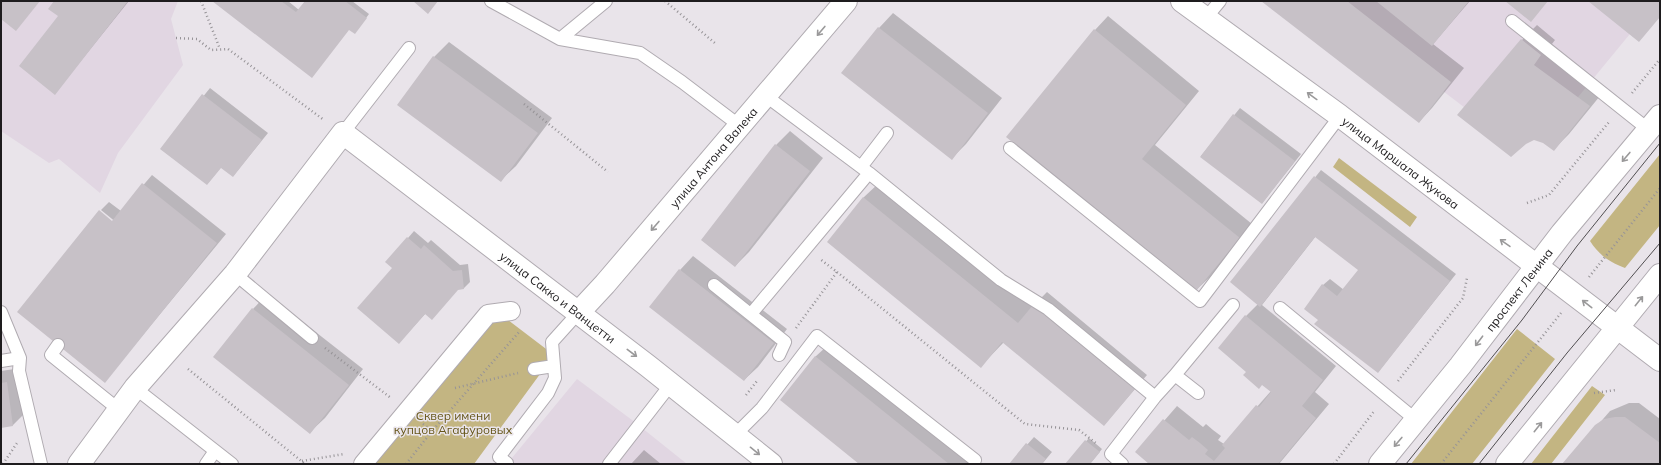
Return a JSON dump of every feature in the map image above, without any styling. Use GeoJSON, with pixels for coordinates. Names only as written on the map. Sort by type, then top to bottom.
{"type":"FeatureCollection","features":[{"type":"Feature","properties":{"kind":"street","name":"улица Антона Валека"},"geometry":{"type":"LineString","coordinates":[[579,312],[605,284],[846,1]]}},
{"type":"Feature","properties":{"kind":"street","name":"улица Маршала Жукова"},"geometry":{"type":"LineString","coordinates":[[1182,1],[1340,116],[1660,360]]}},
{"type":"Feature","properties":{"kind":"street","name":"проспект Ленина"},"geometry":{"type":"LineString","coordinates":[[1380,464],[1537,265],[1654,123]]}},
{"type":"Feature","properties":{"kind":"street"},"geometry":{"type":"LineString","coordinates":[[79,464],[134,388],[235,274],[343,133]]}},
{"type":"Feature","properties":{"kind":"street","name":"улица Сакко и Ванцетти"},"geometry":{"type":"LineString","coordinates":[[343,133],[579,312],[771,464]]}},
{"type":"Feature","properties":{"kind":"street"},"geometry":{"type":"LineString","coordinates":[[1507,464],[1660,275]]}},
{"type":"Feature","properties":{"kind":"street"},"geometry":{"type":"LineString","coordinates":[[363,464],[488,314],[511,311]]}},
{"type":"Feature","properties":{"kind":"lane"},"geometry":{"type":"LineString","coordinates":[[491,1],[560,38],[640,53],[682,82],[740,126]]}},
{"type":"Feature","properties":{"kind":"lane"},"geometry":{"type":"LineString","coordinates":[[560,38],[606,1]]}},
{"type":"Feature","properties":{"kind":"lane"},"geometry":{"type":"LineString","coordinates":[[1206,19],[1220,1]]}},
{"type":"Feature","properties":{"kind":"lane"},"geometry":{"type":"LineString","coordinates":[[1512,21],[1621,107],[1654,123]]}},
{"type":"Feature","properties":{"kind":"lane"},"geometry":{"type":"LineString","coordinates":[[343,133],[409,48]]}},
{"type":"Feature","properties":{"kind":"lane"},"geometry":{"type":"LineString","coordinates":[[766,96],[865,170],[1001,280],[1048,309],[1155,397]]}},
{"type":"Feature","properties":{"kind":"lane"},"geometry":{"type":"LineString","coordinates":[[1010,148],[1200,301],[1340,116]]}},
{"type":"Feature","properties":{"kind":"lane"},"geometry":{"type":"LineString","coordinates":[[751,314],[865,170],[887,133]]}},
{"type":"Feature","properties":{"kind":"lane"},"geometry":{"type":"LineString","coordinates":[[235,274],[312,338]]}},
{"type":"Feature","properties":{"kind":"lane"},"geometry":{"type":"LineString","coordinates":[[714,285],[785,342],[779,355]]}},
{"type":"Feature","properties":{"kind":"lane"},"geometry":{"type":"LineString","coordinates":[[1116,460],[1155,397],[1233,305]]}},
{"type":"Feature","properties":{"kind":"lane"},"geometry":{"type":"LineString","coordinates":[[1280,308],[1416,420]]}},
{"type":"Feature","properties":{"kind":"lane"},"geometry":{"type":"LineString","coordinates":[[1,312],[20,358],[19,371],[41,464]]}},
{"type":"Feature","properties":{"kind":"lane"},"geometry":{"type":"LineString","coordinates":[[507,464],[499,457],[548,393],[555,378],[552,342],[579,312]]}},
{"type":"Feature","properties":{"kind":"lane"},"geometry":{"type":"LineString","coordinates":[[735,435],[762,408],[817,336],[975,460]]}},
{"type":"Feature","properties":{"kind":"lane"},"geometry":{"type":"LineString","coordinates":[[58,345],[51,355],[118,409]]}},
{"type":"Feature","properties":{"kind":"lane"},"geometry":{"type":"LineString","coordinates":[[1,361],[20,358]]}},
{"type":"Feature","properties":{"kind":"lane"},"geometry":{"type":"LineString","coordinates":[[534,369],[554,366]]}},
{"type":"Feature","properties":{"kind":"lane"},"geometry":{"type":"LineString","coordinates":[[1175,375],[1198,393]]}},
{"type":"Feature","properties":{"kind":"lane"},"geometry":{"type":"LineString","coordinates":[[609,464],[671,384]]}},
{"type":"Feature","properties":{"kind":"lane"},"geometry":{"type":"LineString","coordinates":[[134,388],[232,464]]}},
{"type":"Feature","properties":{"kind":"lane"},"geometry":{"type":"LineString","coordinates":[[206,464],[215,451]]}},
{"type":"Feature","properties":{"kind":"path"},"geometry":{"type":"LineString","coordinates":[[201,1],[220,49]]}},
{"type":"Feature","properties":{"kind":"path"},"geometry":{"type":"LineString","coordinates":[[665,1],[716,44]]}},
{"type":"Feature","properties":{"kind":"path"},"geometry":{"type":"LineString","coordinates":[[176,38],[197,39],[211,50],[228,49],[324,120]]}},
{"type":"Feature","properties":{"kind":"path"},"geometry":{"type":"LineString","coordinates":[[1527,203],[1549,195],[1660,59]]}},
{"type":"Feature","properties":{"kind":"path"},"geometry":{"type":"LineString","coordinates":[[524,104],[608,172]]}},
{"type":"Feature","properties":{"kind":"path"},"geometry":{"type":"LineString","coordinates":[[1441,464],[1660,188]]}},
{"type":"Feature","properties":{"kind":"path"},"geometry":{"type":"LineString","coordinates":[[819,258],[1025,424],[1080,430],[1116,460]]}},
{"type":"Feature","properties":{"kind":"path"},"geometry":{"type":"LineString","coordinates":[[785,342],[837,272]]}},
{"type":"Feature","properties":{"kind":"path"},"geometry":{"type":"LineString","coordinates":[[1334,464],[1463,298],[1467,278]]}},
{"type":"Feature","properties":{"kind":"path"},"geometry":{"type":"LineString","coordinates":[[406,464],[432,431],[524,325]]}},
{"type":"Feature","properties":{"kind":"path"},"geometry":{"type":"LineString","coordinates":[[312,338],[432,431]]}},
{"type":"Feature","properties":{"kind":"path"},"geometry":{"type":"LineString","coordinates":[[423,393],[474,384],[534,369]]}},
{"type":"Feature","properties":{"kind":"path"},"geometry":{"type":"LineString","coordinates":[[188,370],[305,464]]}},
{"type":"Feature","properties":{"kind":"path"},"geometry":{"type":"LineString","coordinates":[[746,395],[754,385]]}},
{"type":"Feature","properties":{"kind":"path"},"geometry":{"type":"LineString","coordinates":[[301,461],[376,450]]}},
{"type":"Feature","properties":{"kind":"shaded area"},"geometry":{"type":"Polygon","coordinates":[[[1,1],[178,1],[171,19],[183,65],[118,153],[100,193],[59,159],[49,163],[1,131],[1,1]]]}},
{"type":"Feature","properties":{"kind":"shaded area"},"geometry":{"type":"Polygon","coordinates":[[[1325,1],[1657,1],[1560,119],[1494,130],[1325,1]]]}},
{"type":"Feature","properties":{"kind":"shaded area"},"geometry":{"type":"Polygon","coordinates":[[[577,379],[632,420],[687,464],[507,464],[577,379]]]}},
{"type":"Feature","properties":{"kind":"green space"},"geometry":{"type":"Polygon","coordinates":[[[1660,154],[1660,225],[1625,268],[1605,258],[1590,241],[1660,154]]]}},
{"type":"Feature","properties":{"kind":"green space"},"geometry":{"type":"Polygon","coordinates":[[[1339,158],[1417,217],[1410,227],[1333,167],[1339,158]]]}},
{"type":"Feature","properties":{"kind":"green space","name":"Сквер имени купцов Агафуровых"},"geometry":{"type":"Polygon","coordinates":[[[496,311],[554,355],[474,464],[357,464],[496,311]]]}},
{"type":"Feature","properties":{"kind":"green space"},"geometry":{"type":"Polygon","coordinates":[[[1517,329],[1555,359],[1472,464],[1411,464],[1517,329]]]}},
{"type":"Feature","properties":{"kind":"green space"},"geometry":{"type":"Polygon","coordinates":[[[1592,386],[1605,395],[1551,464],[1531,464],[1592,386]]]}},
{"type":"Feature","properties":{"kind":"building"},"geometry":{"type":"Polygon","coordinates":[[[1,1],[40,1],[16,31],[1,19],[1,1]]]}},
{"type":"Feature","properties":{"kind":"building"},"geometry":{"type":"Polygon","coordinates":[[[54,1],[128,1],[55,95],[19,66],[58,16],[48,9],[54,1]]]}},
{"type":"Feature","properties":{"kind":"building"},"geometry":{"type":"Polygon","coordinates":[[[212,1],[281,1],[296,12],[305,1],[345,1],[367,18],[355,34],[349,30],[312,78],[212,1]]]}},
{"type":"Feature","properties":{"kind":"building"},"geometry":{"type":"Polygon","coordinates":[[[413,1],[438,1],[428,14],[413,1]]]}},
{"type":"Feature","properties":{"kind":"building"},"geometry":{"type":"Polygon","coordinates":[[[1261,1],[1347,1],[1451,82],[1419,123],[1261,1]]]}},
{"type":"Feature","properties":{"kind":"building"},"geometry":{"type":"Polygon","coordinates":[[[1376,1],[1469,1],[1432,46],[1376,1]]]}},
{"type":"Feature","properties":{"kind":"building"},"geometry":{"type":"Polygon","coordinates":[[[1505,1],[1548,1],[1531,22],[1505,1]]]}},
{"type":"Feature","properties":{"kind":"building"},"geometry":{"type":"Polygon","coordinates":[[[1588,1],[1660,1],[1660,17],[1639,42],[1588,1]]]}},
{"type":"Feature","properties":{"kind":"building"},"geometry":{"type":"Polygon","coordinates":[[[878,27],[988,113],[952,160],[841,73],[878,27]]]}},
{"type":"Feature","properties":{"kind":"building"},"geometry":{"type":"Polygon","coordinates":[[[1094,29],[1186,105],[1142,159],[1240,238],[1196,291],[1006,137],[1094,29]]]}},
{"type":"Feature","properties":{"kind":"building"},"geometry":{"type":"Polygon","coordinates":[[[1521,39],[1541,55],[1534,65],[1590,106],[1554,151],[1543,143],[1534,140],[1526,144],[1511,157],[1457,115],[1521,39]]]}},
{"type":"Feature","properties":{"kind":"building"},"geometry":{"type":"Polygon","coordinates":[[[433,56],[538,133],[501,182],[397,105],[433,56]]]}},
{"type":"Feature","properties":{"kind":"building"},"geometry":{"type":"Polygon","coordinates":[[[202,94],[262,140],[233,177],[221,168],[207,185],[160,149],[202,94]]]}},
{"type":"Feature","properties":{"kind":"building"},"geometry":{"type":"Polygon","coordinates":[[[1233,114],[1295,161],[1262,204],[1200,157],[1233,114]]]}},
{"type":"Feature","properties":{"kind":"building"},"geometry":{"type":"Polygon","coordinates":[[[775,144],[810,171],[735,267],[701,240],[775,144]]]}},
{"type":"Feature","properties":{"kind":"building"},"geometry":{"type":"Polygon","coordinates":[[[1314,176],[1450,281],[1378,373],[1314,324],[1318,320],[1304,309],[1322,284],[1337,296],[1358,270],[1315,237],[1260,307],[1230,282],[1314,176]]]}},
{"type":"Feature","properties":{"kind":"building"},"geometry":{"type":"Polygon","coordinates":[[[142,183],[217,243],[105,383],[17,312],[99,210],[112,221],[142,183]]]}},
{"type":"Feature","properties":{"kind":"building"},"geometry":{"type":"Polygon","coordinates":[[[863,197],[1018,323],[1033,305],[1135,389],[1104,426],[1002,342],[981,368],[827,242],[863,197]]]}},
{"type":"Feature","properties":{"kind":"building"},"geometry":{"type":"Polygon","coordinates":[[[407,237],[421,249],[424,245],[453,271],[462,270],[464,289],[458,290],[432,320],[425,314],[399,344],[357,308],[392,268],[385,262],[407,237]]]}},
{"type":"Feature","properties":{"kind":"building"},"geometry":{"type":"Polygon","coordinates":[[[679,269],[774,343],[744,381],[649,307],[679,269]]]}},
{"type":"Feature","properties":{"kind":"building"},"geometry":{"type":"Polygon","coordinates":[[[252,308],[349,385],[310,434],[213,357],[252,308]]]}},
{"type":"Feature","properties":{"kind":"building"},"geometry":{"type":"Polygon","coordinates":[[[1245,315],[1323,380],[1302,406],[1316,418],[1278,464],[1149,464],[1135,452],[1163,419],[1189,440],[1192,437],[1200,443],[1208,450],[1205,454],[1214,461],[1225,448],[1222,445],[1256,405],[1259,407],[1271,392],[1262,385],[1259,389],[1243,375],[1246,372],[1218,348],[1245,315]]]}},
{"type":"Feature","properties":{"kind":"building"},"geometry":{"type":"Polygon","coordinates":[[[815,356],[949,464],[859,464],[780,400],[815,356]]]}},
{"type":"Feature","properties":{"kind":"building"},"geometry":{"type":"Polygon","coordinates":[[[7,382],[13,426],[1,428],[1,383],[7,382]]]}},
{"type":"Feature","properties":{"kind":"building"},"geometry":{"type":"Polygon","coordinates":[[[1625,417],[1660,443],[1660,464],[1562,464],[1595,425],[1604,419],[1625,417]]]}},
{"type":"Feature","properties":{"kind":"building"},"geometry":{"type":"Polygon","coordinates":[[[1085,440],[1100,452],[1090,464],[1065,464],[1085,440]]]}},
{"type":"Feature","properties":{"kind":"building"},"geometry":{"type":"Polygon","coordinates":[[[1026,443],[1046,459],[1042,464],[1009,464],[1026,443]]]}},
{"type":"Feature","properties":{"kind":"tram line"},"geometry":{"type":"LineString","coordinates":[[1406,464],[1522,320],[1577,246],[1660,143]]}},
{"type":"Feature","properties":{"kind":"tram line"},"geometry":{"type":"LineString","coordinates":[[1479,464],[1567,353],[1660,243]]}}]}
